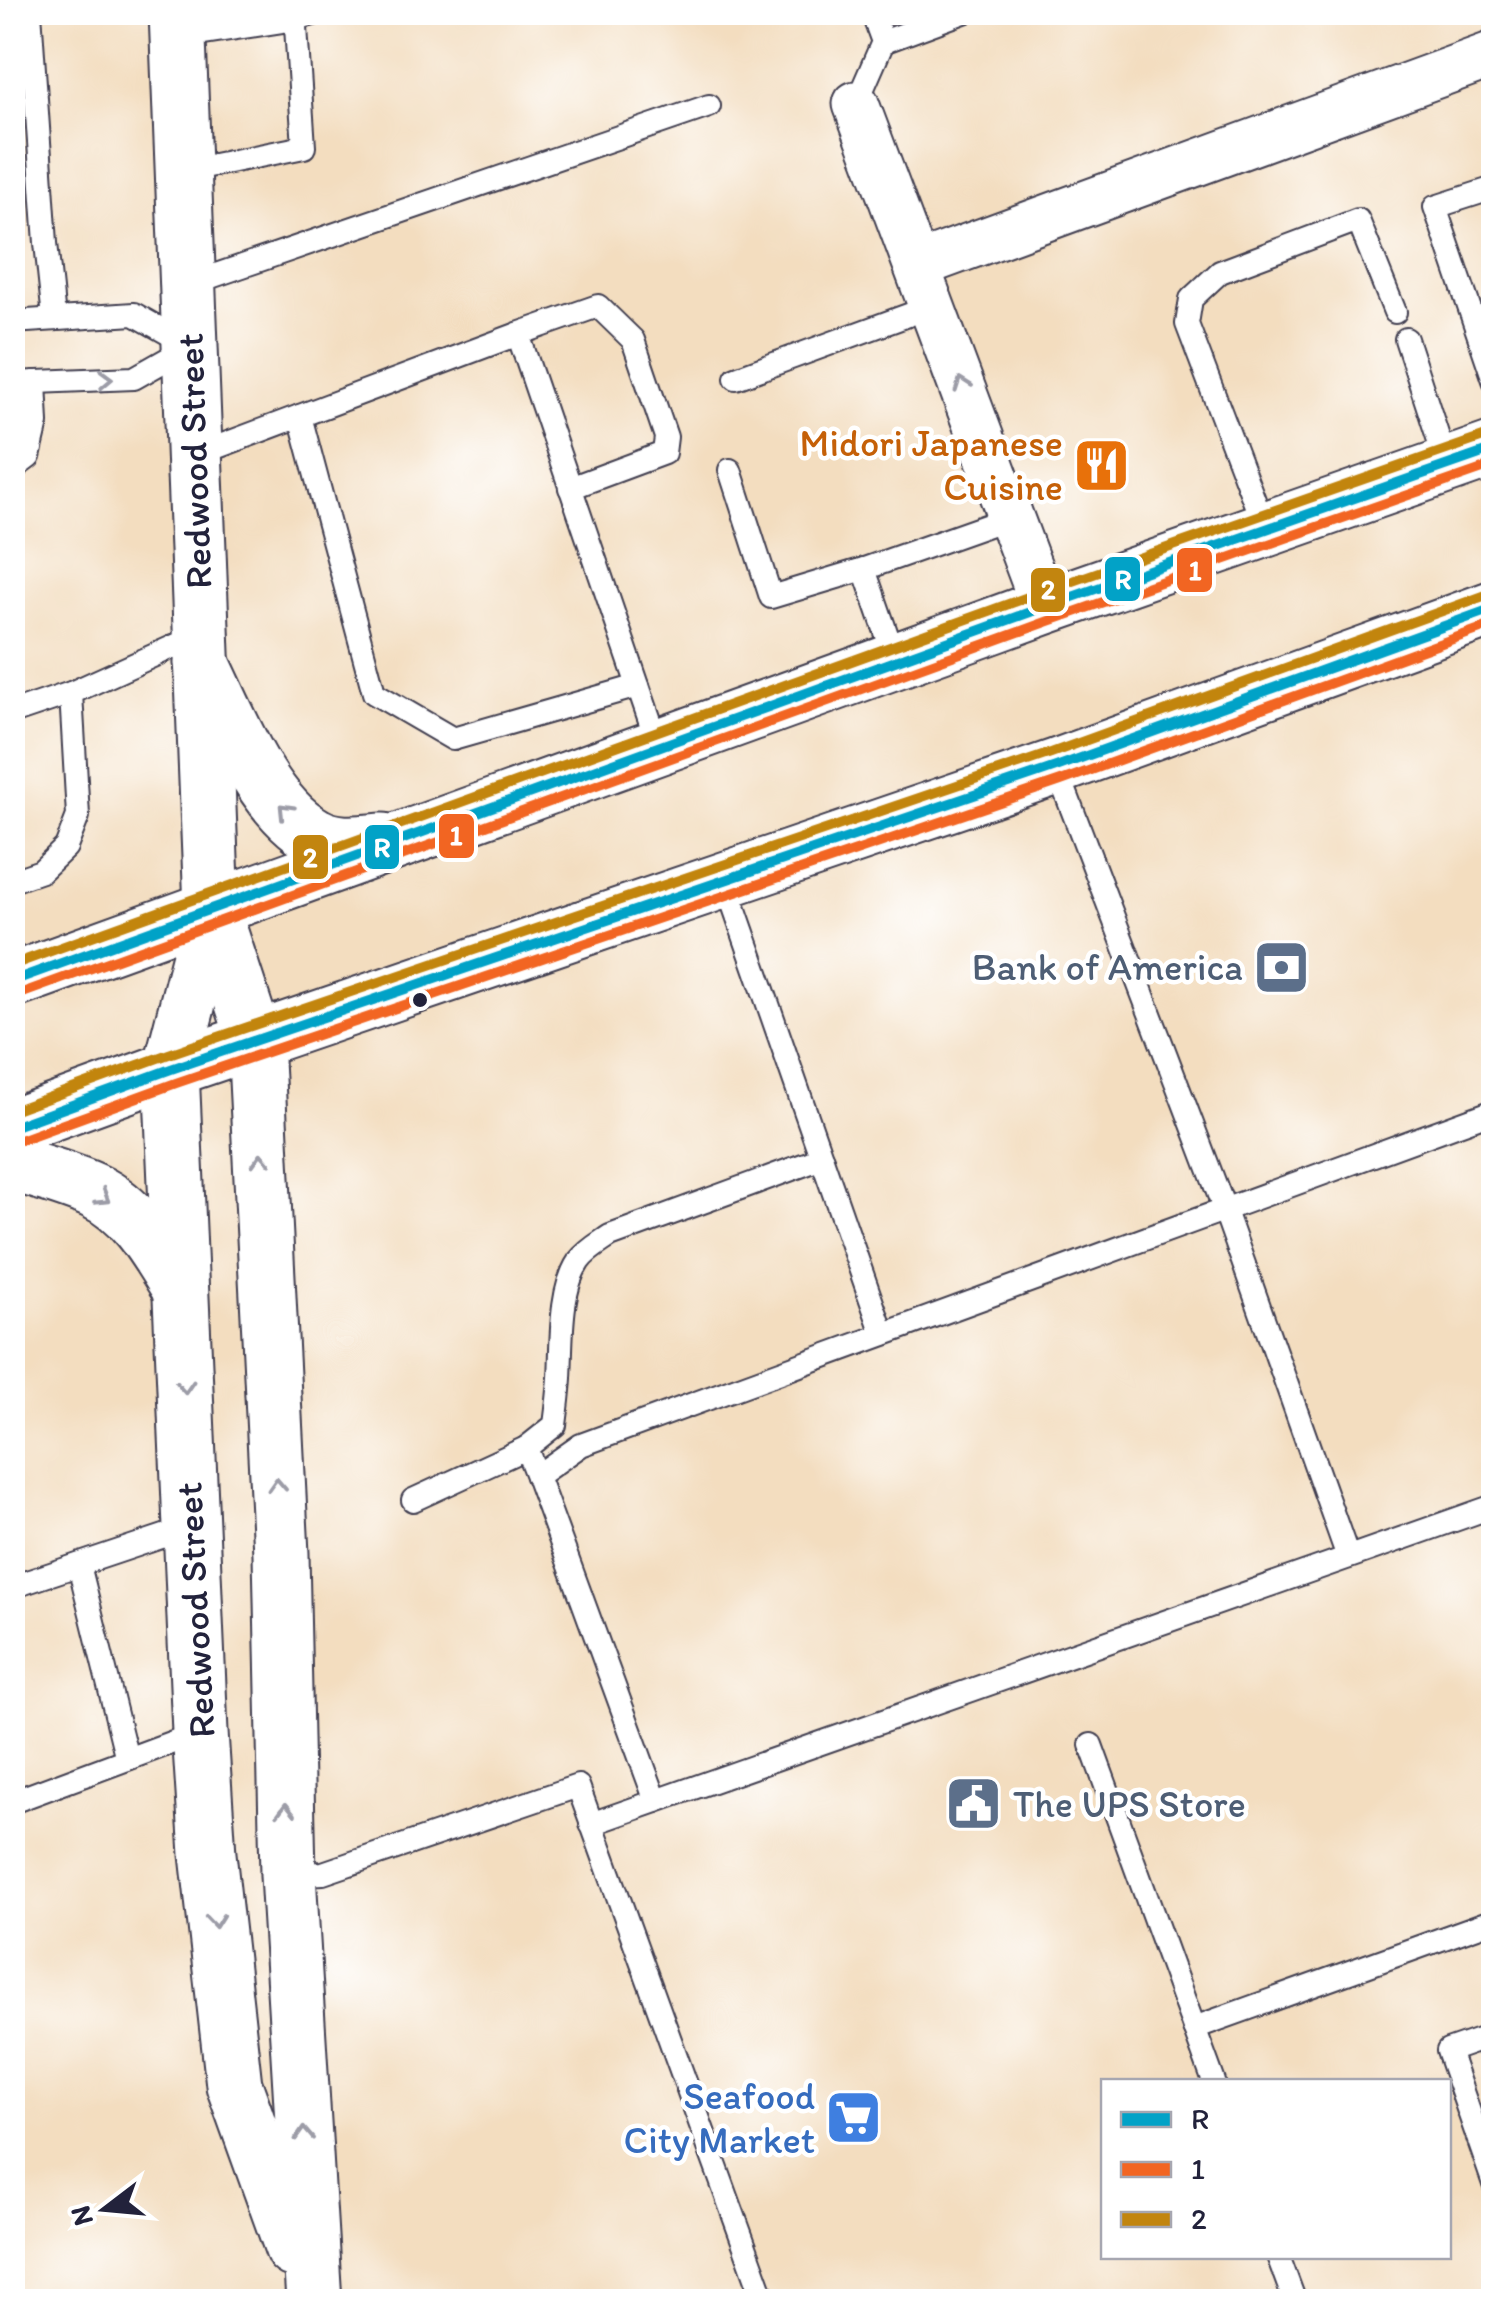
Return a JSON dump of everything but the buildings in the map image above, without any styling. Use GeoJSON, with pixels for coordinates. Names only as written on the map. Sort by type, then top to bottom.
{"type":"FeatureCollection","features":[{"type":"Feature","properties":{"kind":"main road","name":"Redwood Street"},"geometry":{"type":"LineString","coordinates":[[177,25],[212,910],[255,1040],[280,1554],[288,1874],[313,2302]]}},
{"type":"Feature","properties":{"kind":"main road"},"geometry":{"type":"LineString","coordinates":[[12,981],[1470,457]]}},
{"type":"Feature","properties":{"kind":"main road"},"geometry":{"type":"LineString","coordinates":[[12,1126],[1056,766],[1494,608]]}},
{"type":"Feature","properties":{"kind":"main road"},"geometry":{"type":"LineString","coordinates":[[201,648],[261,781],[284,813],[316,836],[347,844],[406,839]]}},
{"type":"Feature","properties":{"kind":"main road","name":"Redwood Street"},"geometry":{"type":"LineString","coordinates":[[212,910],[171,1069],[208,1854],[234,2085],[313,2302]]}},
{"type":"Feature","properties":{"kind":"main road"},"geometry":{"type":"LineString","coordinates":[[12,1163],[95,1191],[121,1210],[146,1234],[180,1289]]}},
{"type":"Feature","properties":{"kind":"street"},"geometry":{"type":"LineString","coordinates":[[918,265],[1494,54]]}},
{"type":"Feature","properties":{"kind":"street"},"geometry":{"type":"LineString","coordinates":[[856,104],[1044,607]]}},
{"type":"Feature","properties":{"kind":"lane"},"geometry":{"type":"LineString","coordinates":[[30,12],[54,318]]}},
{"type":"Feature","properties":{"kind":"lane"},"geometry":{"type":"LineString","coordinates":[[177,25],[320,12]]}},
{"type":"Feature","properties":{"kind":"lane"},"geometry":{"type":"LineString","coordinates":[[856,104],[883,42],[872,12]]}},
{"type":"Feature","properties":{"kind":"lane"},"geometry":{"type":"LineString","coordinates":[[883,42],[964,12]]}},
{"type":"Feature","properties":{"kind":"lane"},"geometry":{"type":"LineString","coordinates":[[182,172],[304,147],[296,16]]}},
{"type":"Feature","properties":{"kind":"lane"},"geometry":{"type":"LineString","coordinates":[[187,285],[709,106]]}},
{"type":"Feature","properties":{"kind":"lane"},"geometry":{"type":"LineString","coordinates":[[1494,188],[1435,207],[1494,380]]}},
{"type":"Feature","properties":{"kind":"lane"},"geometry":{"type":"LineString","coordinates":[[1265,529],[1187,324],[1191,299],[1220,272],[1358,220],[1395,312]]}},
{"type":"Feature","properties":{"kind":"lane"},"geometry":{"type":"LineString","coordinates":[[192,456],[598,306],[633,340],[666,437],[664,453],[570,488]]}},
{"type":"Feature","properties":{"kind":"lane"},"geometry":{"type":"LineString","coordinates":[[736,378],[933,306]]}},
{"type":"Feature","properties":{"kind":"lane"},"geometry":{"type":"LineString","coordinates":[[12,322],[134,314],[190,346]]}},
{"type":"Feature","properties":{"kind":"lane"},"geometry":{"type":"LineString","coordinates":[[518,334],[659,747]]}},
{"type":"Feature","properties":{"kind":"lane"},"geometry":{"type":"LineString","coordinates":[[1406,339],[1470,457]]}},
{"type":"Feature","properties":{"kind":"lane"},"geometry":{"type":"LineString","coordinates":[[12,470],[29,457],[37,423],[24,382],[134,378],[190,346]]}},
{"type":"Feature","properties":{"kind":"lane"},"geometry":{"type":"LineString","coordinates":[[300,416],[374,693],[452,739],[638,686]]}},
{"type":"Feature","properties":{"kind":"lane"},"geometry":{"type":"LineString","coordinates":[[730,470],[771,596],[864,569],[1010,517]]}},
{"type":"Feature","properties":{"kind":"lane"},"geometry":{"type":"LineString","coordinates":[[864,569],[896,661]]}},
{"type":"Feature","properties":{"kind":"lane"},"geometry":{"type":"LineString","coordinates":[[12,714],[201,648]]}},
{"type":"Feature","properties":{"kind":"lane"},"geometry":{"type":"LineString","coordinates":[[12,882],[42,870],[66,847],[78,816],[71,694]]}},
{"type":"Feature","properties":{"kind":"lane"},"geometry":{"type":"LineString","coordinates":[[1056,766],[1224,1208],[1348,1557]]}},
{"type":"Feature","properties":{"kind":"lane"},"geometry":{"type":"LineString","coordinates":[[725,881],[883,1334]]}},
{"type":"Feature","properties":{"kind":"lane"},"geometry":{"type":"LineString","coordinates":[[536,1476],[581,1446],[1494,1111]]}},
{"type":"Feature","properties":{"kind":"lane"},"geometry":{"type":"LineString","coordinates":[[413,1500],[526,1448],[555,1426],[567,1294],[580,1260],[593,1247],[610,1236],[822,1158]]}},
{"type":"Feature","properties":{"kind":"lane"},"geometry":{"type":"LineString","coordinates":[[526,1448],[656,1801]]}},
{"type":"Feature","properties":{"kind":"lane"},"geometry":{"type":"LineString","coordinates":[[591,1824],[1494,1506]]}},
{"type":"Feature","properties":{"kind":"lane"},"geometry":{"type":"LineString","coordinates":[[12,1587],[191,1527]]}},
{"type":"Feature","properties":{"kind":"lane"},"geometry":{"type":"LineString","coordinates":[[80,1565],[127,1759]]}},
{"type":"Feature","properties":{"kind":"lane"},"geometry":{"type":"LineString","coordinates":[[12,1802],[200,1732]]}},
{"type":"Feature","properties":{"kind":"lane"},"geometry":{"type":"LineString","coordinates":[[1091,1744],[1213,2079]]}},
{"type":"Feature","properties":{"kind":"lane"},"geometry":{"type":"LineString","coordinates":[[288,1874],[323,1873],[578,1786],[765,2302]]}},
{"type":"Feature","properties":{"kind":"lane"},"geometry":{"type":"LineString","coordinates":[[1194,2028],[1494,1920]]}},
{"type":"Feature","properties":{"kind":"lane"},"geometry":{"type":"LineString","coordinates":[[1494,2035],[1448,2051],[1494,2184]]}},
{"type":"Feature","properties":{"kind":"lane"},"geometry":{"type":"LineString","coordinates":[[1279,2259],[1294,2302]]}},
{"type":"Feature","properties":{"kind":"transit line","name":"2"},"geometry":{"type":"LineString","coordinates":[[12,965],[1039,593],[1489,435]]}},
{"type":"Feature","properties":{"kind":"transit line","name":"R"},"geometry":{"type":"LineString","coordinates":[[12,981],[1044,607],[1494,449]]}},
{"type":"Feature","properties":{"kind":"transit line","name":"1"},"geometry":{"type":"LineString","coordinates":[[17,995],[1049,621],[1494,465]]}},
{"type":"Feature","properties":{"kind":"transit line","name":"2"},"geometry":{"type":"LineString","coordinates":[[12,1111],[1051,753],[1489,594]]}},
{"type":"Feature","properties":{"kind":"transit line","name":"R"},"geometry":{"type":"LineString","coordinates":[[12,1127],[1056,767],[1494,608]]}},
{"type":"Feature","properties":{"kind":"transit line","name":"1"},"geometry":{"type":"LineString","coordinates":[[17,1141],[1061,781],[1494,624]]}},
{"type":"Feature","properties":{"kind":"place","name":"Midori Japanese Cuisine"},"geometry":{"type":"Point","coordinates":[1102,465]}},
{"type":"Feature","properties":{"kind":"place","name":"Bank of America"},"geometry":{"type":"Point","coordinates":[1282,967]}},
{"type":"Feature","properties":{"kind":"place","name":"The UPS Store"},"geometry":{"type":"Point","coordinates":[974,1804]}},
{"type":"Feature","properties":{"kind":"place","name":"Seafood City Market"},"geometry":{"type":"Point","coordinates":[854,2118]}}]}
